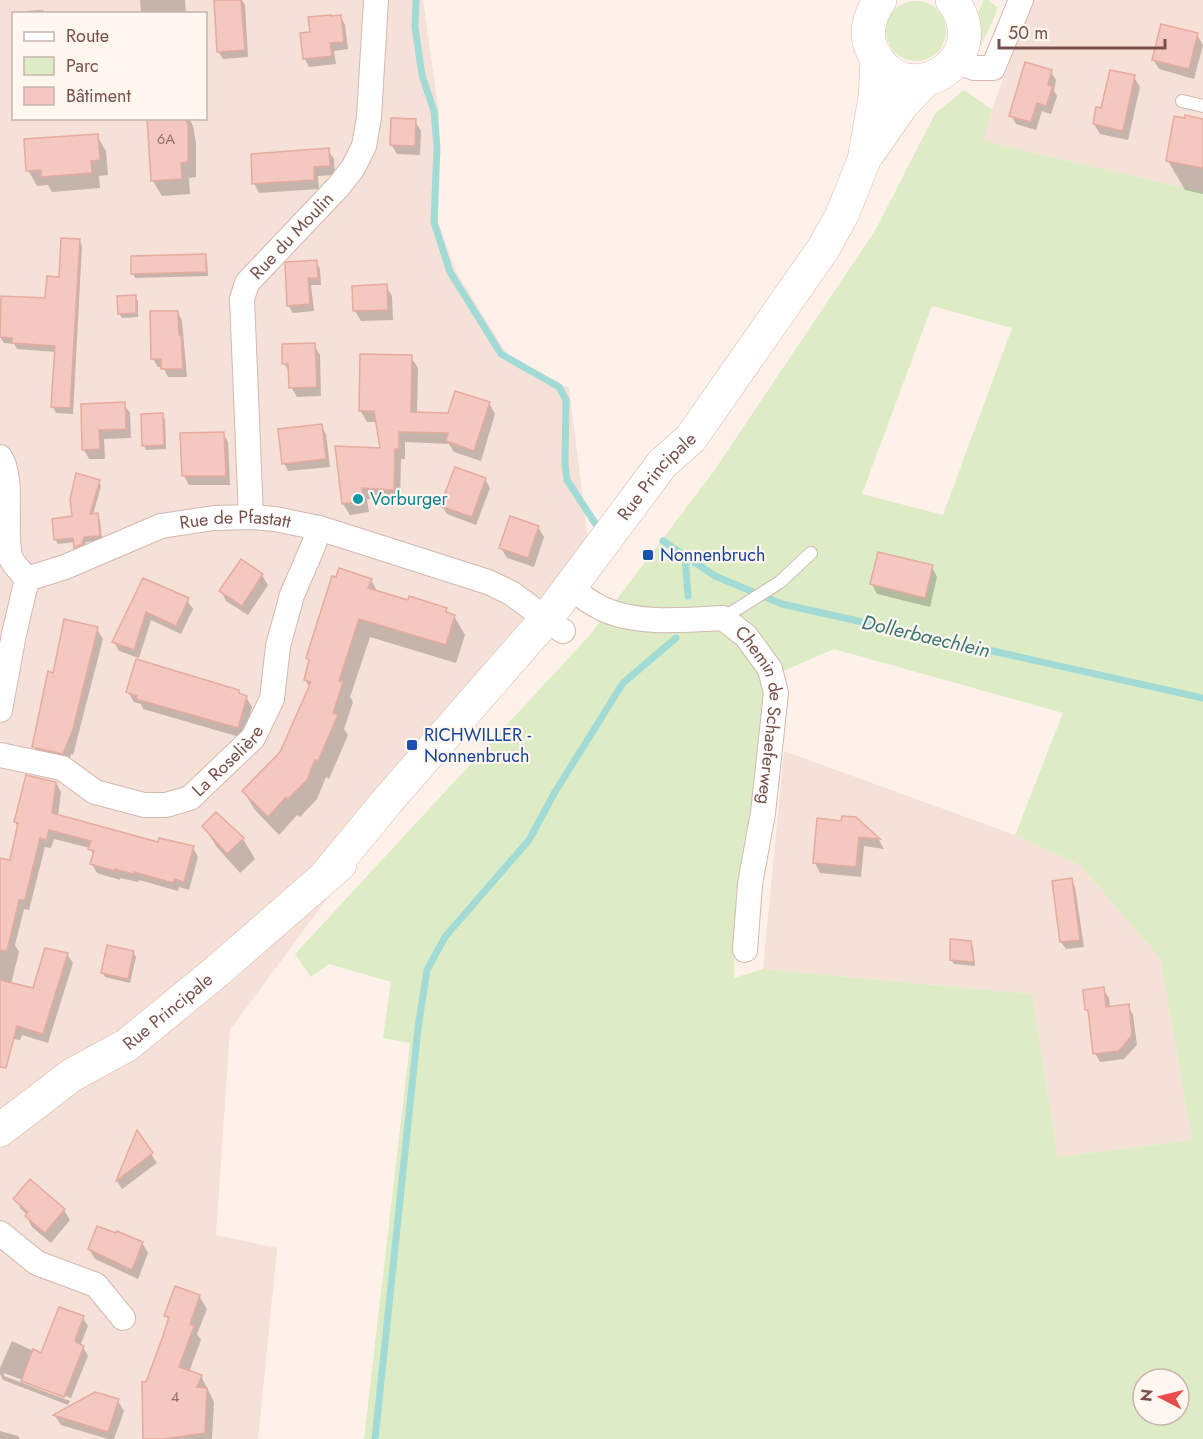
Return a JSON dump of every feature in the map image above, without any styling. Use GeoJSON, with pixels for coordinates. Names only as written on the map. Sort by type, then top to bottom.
{"type":"FeatureCollection","features":[{"type":"Feature","properties":{"kind":"main road"},"geometry":{"type":"LineString","coordinates":[[874,3],[868,35],[871,48],[877,60],[886,70],[911,81],[937,77],[956,61],[965,37],[964,8]]}},
{"type":"Feature","properties":{"kind":"main road"},"geometry":{"type":"LineString","coordinates":[[864,160],[875,98],[877,60]]}},
{"type":"Feature","properties":{"kind":"main road"},"geometry":{"type":"LineString","coordinates":[[864,160],[901,106],[925,80]]}},
{"type":"Feature","properties":{"kind":"main road","name":"Rue Principale"},"geometry":{"type":"LineString","coordinates":[[0,1130],[72,1075],[127,1045],[216,972],[324,878],[389,799],[555,624],[578,593],[679,474],[691,438],[823,249],[842,215],[864,160]]}},
{"type":"Feature","properties":{"kind":"street","name":"Rue du Moulin"},"geometry":{"type":"LineString","coordinates":[[251,517],[242,299],[247,284],[338,187],[353,168],[364,146],[369,117],[376,0]]}},
{"type":"Feature","properties":{"kind":"street"},"geometry":{"type":"LineString","coordinates":[[956,61],[974,68],[993,68],[1020,0]]}},
{"type":"Feature","properties":{"kind":"street"},"geometry":{"type":"LineString","coordinates":[[0,457],[6,477],[11,558],[27,579],[0,710]]}},
{"type":"Feature","properties":{"kind":"street","name":"Rue de Pfastatt"},"geometry":{"type":"LineString","coordinates":[[27,579],[65,567],[161,526],[193,520],[251,517],[275,519],[319,528],[488,582],[511,593],[555,624]]}},
{"type":"Feature","properties":{"kind":"street","name":"La Roselière"},"geometry":{"type":"LineString","coordinates":[[0,755],[62,768],[95,792],[144,805],[166,805],[190,798],[253,738],[272,699],[278,646],[292,594],[319,528]]}},
{"type":"Feature","properties":{"kind":"street","name":"Chemin de Schaeferweg"},"geometry":{"type":"LineString","coordinates":[[578,593],[601,608],[626,616],[670,621],[723,618],[746,636],[770,669],[776,693],[763,813],[750,884],[745,950]]}},
{"type":"Feature","properties":{"kind":"street"},"geometry":{"type":"LineString","coordinates":[[0,1233],[37,1263],[96,1285],[123,1318]]}},
{"type":"Feature","properties":{"kind":"lane"},"geometry":{"type":"LineString","coordinates":[[1182,101],[1203,106]]}},
{"type":"Feature","properties":{"kind":"lane"},"geometry":{"type":"LineString","coordinates":[[723,618],[780,582],[811,553]]}},
{"type":"Feature","properties":{"kind":"shaded area"},"geometry":{"type":"Polygon","coordinates":[[[0,0],[423,0],[439,114],[438,223],[457,273],[508,356],[569,388],[588,539],[543,606],[230,1030],[216,1235],[277,1248],[258,1439],[0,1439],[0,0]]]}},
{"type":"Feature","properties":{"kind":"shaded area"},"geometry":{"type":"Polygon","coordinates":[[[1033,0],[1203,0],[1203,192],[982,141],[1033,0]]]}},
{"type":"Feature","properties":{"kind":"shaded area"},"geometry":{"type":"Polygon","coordinates":[[[784,751],[1015,835],[1080,865],[1160,958],[1192,1140],[1058,1157],[1032,994],[763,969],[784,751]]]}},
{"type":"Feature","properties":{"kind":"green space"},"geometry":{"type":"Polygon","coordinates":[[[984,0],[988,0],[997,7],[979,49],[975,46],[975,20],[984,0]]]}},
{"type":"Feature","properties":{"kind":"green space"},"geometry":{"type":"Polygon","coordinates":[[[910,1],[922,1],[933,6],[941,14],[946,31],[944,43],[933,56],[922,61],[910,61],[899,56],[891,48],[886,37],[886,25],[891,14],[899,6],[910,1]]]}},
{"type":"Feature","properties":{"kind":"green space"},"geometry":{"type":"Polygon","coordinates":[[[964,90],[992,109],[983,141],[1203,192],[1203,1439],[364,1439],[410,1043],[383,1038],[391,982],[329,964],[311,977],[295,954],[589,636],[714,471],[876,229],[935,114],[964,90]],[[932,306],[862,494],[943,515],[1012,328],[932,306]],[[834,649],[767,678],[752,809],[736,892],[734,978],[763,969],[1032,994],[1058,1157],[1192,1140],[1160,958],[1080,865],[1015,835],[1063,713],[834,649]]]}},
{"type":"Feature","properties":{"kind":"building"},"geometry":{"type":"Polygon","coordinates":[[[214,0],[241,0],[245,50],[217,52],[214,0]]]}},
{"type":"Feature","properties":{"kind":"building"},"geometry":{"type":"Polygon","coordinates":[[[341,15],[344,42],[330,43],[332,56],[303,59],[300,33],[310,32],[308,17],[341,15]]]}},
{"type":"Feature","properties":{"kind":"building"},"geometry":{"type":"Polygon","coordinates":[[[1161,24],[1198,33],[1189,69],[1152,60],[1161,24]]]}},
{"type":"Feature","properties":{"kind":"building"},"geometry":{"type":"Polygon","coordinates":[[[1025,62],[1052,70],[1048,85],[1053,86],[1046,106],[1037,103],[1031,122],[1009,116],[1025,62]]]}},
{"type":"Feature","properties":{"kind":"building"},"geometry":{"type":"Polygon","coordinates":[[[1110,70],[1135,75],[1123,131],[1093,124],[1096,107],[1101,108],[1110,70]]]}},
{"type":"Feature","properties":{"kind":"building"},"geometry":{"type":"Polygon","coordinates":[[[1185,115],[1203,119],[1203,168],[1166,161],[1174,116],[1185,118],[1185,115]]]}},
{"type":"Feature","properties":{"kind":"building"},"geometry":{"type":"Polygon","coordinates":[[[391,118],[416,119],[415,146],[390,145],[391,118]]]}},
{"type":"Feature","properties":{"kind":"building"},"geometry":{"type":"Polygon","coordinates":[[[147,120],[186,120],[188,162],[181,163],[182,179],[151,181],[147,120]]]}},
{"type":"Feature","properties":{"kind":"building"},"geometry":{"type":"Polygon","coordinates":[[[98,134],[100,160],[91,161],[92,173],[41,177],[41,170],[26,171],[24,139],[98,134]]]}},
{"type":"Feature","properties":{"kind":"building"},"geometry":{"type":"Polygon","coordinates":[[[329,148],[330,166],[314,167],[314,180],[252,184],[251,154],[329,148]]]}},
{"type":"Feature","properties":{"kind":"building"},"geometry":{"type":"Polygon","coordinates":[[[61,238],[80,239],[70,408],[51,407],[55,346],[12,343],[12,338],[0,337],[1,296],[45,298],[47,276],[59,277],[61,238]]]}},
{"type":"Feature","properties":{"kind":"building"},"geometry":{"type":"Polygon","coordinates":[[[206,254],[206,272],[131,274],[131,256],[206,254]]]}},
{"type":"Feature","properties":{"kind":"building"},"geometry":{"type":"Polygon","coordinates":[[[317,260],[318,278],[308,278],[310,304],[287,306],[286,262],[317,260]]]}},
{"type":"Feature","properties":{"kind":"building"},"geometry":{"type":"Polygon","coordinates":[[[387,284],[388,310],[353,311],[352,286],[387,284]]]}},
{"type":"Feature","properties":{"kind":"building"},"geometry":{"type":"Polygon","coordinates":[[[136,295],[136,313],[118,314],[117,296],[136,295]]]}},
{"type":"Feature","properties":{"kind":"building"},"geometry":{"type":"Polygon","coordinates":[[[150,311],[178,311],[183,369],[161,369],[161,359],[151,359],[150,311]]]}},
{"type":"Feature","properties":{"kind":"building"},"geometry":{"type":"Polygon","coordinates":[[[315,343],[317,387],[289,388],[288,364],[282,364],[282,344],[315,343]]]}},
{"type":"Feature","properties":{"kind":"building"},"geometry":{"type":"Polygon","coordinates":[[[360,354],[412,355],[411,412],[448,413],[455,391],[490,402],[474,451],[446,441],[448,433],[399,432],[399,449],[395,449],[394,490],[362,488],[363,501],[342,504],[335,446],[380,448],[374,411],[359,411],[360,354]]]}},
{"type":"Feature","properties":{"kind":"building"},"geometry":{"type":"Polygon","coordinates":[[[125,402],[126,429],[99,430],[100,449],[82,450],[81,404],[125,402]]]}},
{"type":"Feature","properties":{"kind":"building"},"geometry":{"type":"Polygon","coordinates":[[[163,413],[164,445],[142,446],[141,414],[163,413]]]}},
{"type":"Feature","properties":{"kind":"building"},"geometry":{"type":"Polygon","coordinates":[[[322,424],[326,459],[282,464],[278,429],[322,424]]]}},
{"type":"Feature","properties":{"kind":"building"},"geometry":{"type":"Polygon","coordinates":[[[224,432],[226,476],[182,476],[180,433],[224,432]]]}},
{"type":"Feature","properties":{"kind":"building"},"geometry":{"type":"Polygon","coordinates":[[[455,467],[486,478],[472,517],[440,506],[455,467]]]}},
{"type":"Feature","properties":{"kind":"building"},"geometry":{"type":"Polygon","coordinates":[[[76,473],[100,480],[90,514],[98,513],[100,536],[84,537],[82,544],[74,548],[73,538],[54,540],[52,519],[72,516],[70,499],[76,473]]]}},
{"type":"Feature","properties":{"kind":"building"},"geometry":{"type":"Polygon","coordinates":[[[510,516],[539,526],[528,558],[499,548],[510,516]]]}},
{"type":"Feature","properties":{"kind":"building"},"geometry":{"type":"Polygon","coordinates":[[[878,552],[933,565],[925,598],[870,584],[878,552]]]}},
{"type":"Feature","properties":{"kind":"building"},"geometry":{"type":"Polygon","coordinates":[[[241,559],[263,574],[242,606],[219,591],[241,559]]]}},
{"type":"Feature","properties":{"kind":"building"},"geometry":{"type":"Polygon","coordinates":[[[339,568],[372,579],[368,588],[408,600],[409,596],[447,608],[446,612],[455,615],[446,645],[359,619],[339,681],[343,682],[333,713],[338,715],[318,761],[315,760],[307,780],[288,799],[286,797],[268,817],[242,791],[280,752],[311,682],[304,680],[309,660],[306,658],[332,576],[336,577],[339,568]]]}},
{"type":"Feature","properties":{"kind":"building"},"geometry":{"type":"Polygon","coordinates":[[[143,578],[189,598],[176,626],[146,612],[134,650],[112,642],[143,578]]]}},
{"type":"Feature","properties":{"kind":"building"},"geometry":{"type":"Polygon","coordinates":[[[64,619],[98,627],[73,729],[63,754],[32,747],[48,671],[53,673],[64,619]]]}},
{"type":"Feature","properties":{"kind":"building"},"geometry":{"type":"Polygon","coordinates":[[[136,659],[239,690],[239,693],[247,696],[238,728],[136,699],[137,696],[126,692],[136,659]]]}},
{"type":"Feature","properties":{"kind":"building"},"geometry":{"type":"Polygon","coordinates":[[[26,775],[56,782],[52,813],[158,842],[159,838],[194,846],[184,882],[174,879],[173,883],[134,872],[133,874],[115,869],[115,871],[90,864],[94,851],[88,849],[91,841],[49,830],[46,840],[40,838],[25,900],[19,900],[7,951],[0,950],[0,858],[10,860],[18,823],[14,822],[26,775]]]}},
{"type":"Feature","properties":{"kind":"building"},"geometry":{"type":"Polygon","coordinates":[[[216,812],[244,838],[227,854],[202,826],[216,812]]]}},
{"type":"Feature","properties":{"kind":"building"},"geometry":{"type":"Polygon","coordinates":[[[842,816],[856,817],[880,839],[859,837],[856,867],[813,863],[817,818],[841,821],[842,816]]]}},
{"type":"Feature","properties":{"kind":"building"},"geometry":{"type":"Polygon","coordinates":[[[1072,878],[1080,940],[1060,942],[1052,881],[1072,878]]]}},
{"type":"Feature","properties":{"kind":"building"},"geometry":{"type":"Polygon","coordinates":[[[950,939],[971,941],[974,962],[950,960],[950,939]]]}},
{"type":"Feature","properties":{"kind":"building"},"geometry":{"type":"Polygon","coordinates":[[[107,945],[134,951],[128,979],[101,973],[107,945]]]}},
{"type":"Feature","properties":{"kind":"building"},"geometry":{"type":"Polygon","coordinates":[[[45,948],[68,953],[43,1034],[17,1026],[6,1068],[0,1067],[0,980],[33,988],[45,948]]]}},
{"type":"Feature","properties":{"kind":"building"},"geometry":{"type":"Polygon","coordinates":[[[1104,987],[1106,1007],[1129,1004],[1132,1035],[1119,1051],[1093,1054],[1088,1010],[1085,1010],[1083,990],[1104,987]]]}},
{"type":"Feature","properties":{"kind":"building"},"geometry":{"type":"Polygon","coordinates":[[[137,1130],[153,1153],[116,1181],[137,1130]]]}},
{"type":"Feature","properties":{"kind":"building"},"geometry":{"type":"Polygon","coordinates":[[[30,1179],[65,1209],[45,1233],[25,1216],[28,1212],[13,1199],[30,1179]]]}},
{"type":"Feature","properties":{"kind":"building"},"geometry":{"type":"Polygon","coordinates":[[[97,1226],[116,1233],[117,1231],[143,1242],[132,1270],[88,1249],[97,1226]]]}},
{"type":"Feature","properties":{"kind":"building"},"geometry":{"type":"Polygon","coordinates":[[[175,1286],[200,1295],[190,1324],[194,1326],[179,1367],[202,1375],[197,1387],[207,1388],[205,1433],[163,1439],[143,1439],[142,1382],[146,1382],[163,1336],[169,1317],[164,1316],[175,1286]]]}},
{"type":"Feature","properties":{"kind":"building"},"geometry":{"type":"Polygon","coordinates":[[[59,1307],[84,1316],[75,1340],[84,1346],[64,1397],[21,1381],[33,1349],[41,1353],[59,1307]]]}},
{"type":"Feature","properties":{"kind":"building"},"geometry":{"type":"Polygon","coordinates":[[[95,1392],[119,1399],[108,1432],[53,1415],[95,1392]]]}},
{"type":"Feature","properties":{"kind":"waterway","name":"Dollerbaechlein"},"geometry":{"type":"LineString","coordinates":[[416,0],[415,27],[422,75],[434,111],[437,147],[434,222],[450,272],[501,354],[559,387],[566,400],[567,480],[595,523]]}},
{"type":"Feature","properties":{"kind":"waterway","name":"Dollerbaechlein"},"geometry":{"type":"LineString","coordinates":[[663,541],[715,576],[782,604],[1203,698]]}},
{"type":"Feature","properties":{"kind":"waterway"},"geometry":{"type":"LineString","coordinates":[[685,556],[688,596]]}},
{"type":"Feature","properties":{"kind":"waterway"},"geometry":{"type":"LineString","coordinates":[[375,1439],[418,1028],[427,970],[445,937],[529,840],[555,792],[623,683],[676,638]]}},
{"type":"Feature","properties":{"kind":"place","name":"Vorburger"},"geometry":{"type":"Point","coordinates":[358,499]}},
{"type":"Feature","properties":{"kind":"place","name":"Nonnenbruch"},"geometry":{"type":"Point","coordinates":[648,555]}},
{"type":"Feature","properties":{"kind":"place","name":"RICHWILLER - Nonnenbruch"},"geometry":{"type":"Point","coordinates":[412,745]}}]}
